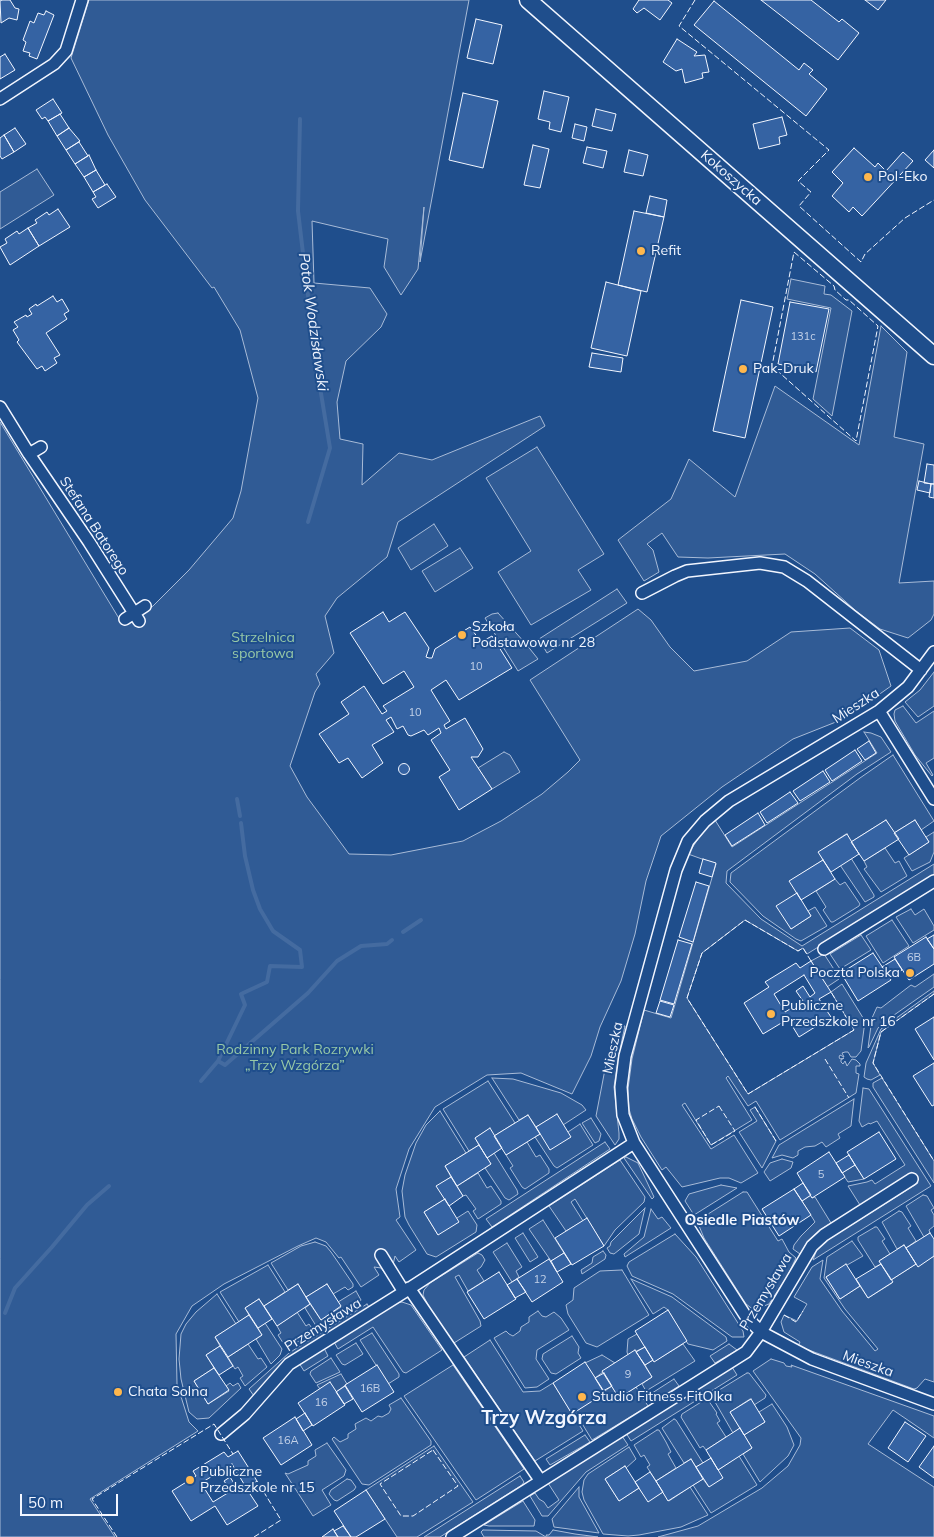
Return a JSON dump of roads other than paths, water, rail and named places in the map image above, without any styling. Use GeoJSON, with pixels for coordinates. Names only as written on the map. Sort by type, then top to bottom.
{"type":"FeatureCollection","features":[{"type":"Feature","properties":{"kind":"street"},"geometry":{"type":"LineString","coordinates":[[0,99],[54,64],[66,51],[82,0]]}},
{"type":"Feature","properties":{"kind":"street","name":"Kokoszycka"},"geometry":{"type":"LineString","coordinates":[[528,0],[934,356]]}},
{"type":"Feature","properties":{"kind":"street","name":"Stefana Batorego"},"geometry":{"type":"LineString","coordinates":[[0,407],[29,454],[89,542],[132,618],[145,606]]}},
{"type":"Feature","properties":{"kind":"street"},"geometry":{"type":"LineString","coordinates":[[29,454],[41,447]]}},
{"type":"Feature","properties":{"kind":"street"},"geometry":{"type":"LineString","coordinates":[[642,593],[687,571],[760,563],[784,568],[806,581],[920,670]]}},
{"type":"Feature","properties":{"kind":"street","name":"Mieszka"},"geometry":{"type":"LineString","coordinates":[[934,652],[908,687],[879,711],[729,801],[705,821],[688,841],[676,870],[625,1056],[621,1087],[622,1115],[634,1142],[745,1315],[762,1332],[812,1359],[934,1404]]}},
{"type":"Feature","properties":{"kind":"street"},"geometry":{"type":"LineString","coordinates":[[879,711],[934,800]]}},
{"type":"Feature","properties":{"kind":"street"},"geometry":{"type":"LineString","coordinates":[[824,949],[934,881]]}},
{"type":"Feature","properties":{"kind":"street","name":"Przemysława"},"geometry":{"type":"LineString","coordinates":[[221,1434],[245,1414],[289,1364],[407,1290],[634,1142]]}},
{"type":"Feature","properties":{"kind":"street","name":"Przemysława"},"geometry":{"type":"LineString","coordinates":[[452,1537],[746,1352],[762,1332],[812,1246],[824,1235],[912,1180]]}},
{"type":"Feature","properties":{"kind":"street"},"geometry":{"type":"LineString","coordinates":[[380,1255],[407,1290],[540,1480]]}},
{"type":"Feature","properties":{"kind":"waterway","name":"Potok Wodzisławski"},"geometry":{"type":"LineString","coordinates":[[300,119],[298,211],[316,363],[330,448],[308,522]]}},
{"type":"Feature","properties":{"kind":"waterway"},"geometry":{"type":"LineString","coordinates":[[237,799],[240,816]]}},
{"type":"Feature","properties":{"kind":"waterway","name":"Potok Wodzisławski"},"geometry":{"type":"LineString","coordinates":[[201,1081],[218,1061],[245,1005],[241,994],[267,982],[270,966],[302,967],[300,950],[273,931],[260,909],[253,890],[245,856],[241,823]]}},
{"type":"Feature","properties":{"kind":"waterway"},"geometry":{"type":"LineString","coordinates":[[403,932],[421,920]]}},
{"type":"Feature","properties":{"kind":"waterway"},"geometry":{"type":"LineString","coordinates":[[218,1061],[225,1065],[308,993],[337,961],[361,946],[387,944],[392,940]]}},
{"type":"Feature","properties":{"kind":"waterway","name":"Potok Wodzisławski"},"geometry":{"type":"LineString","coordinates":[[5,1313],[15,1288],[87,1205],[109,1186]]}},
{"type":"Feature","properties":{"kind":"place","name":"Pol-Eko"},"geometry":{"type":"Point","coordinates":[868,177]}},
{"type":"Feature","properties":{"kind":"place","name":"Refit"},"geometry":{"type":"Point","coordinates":[641,251]}},
{"type":"Feature","properties":{"kind":"place","name":"Pak-Druk"},"geometry":{"type":"Point","coordinates":[743,369]}},
{"type":"Feature","properties":{"kind":"place","name":"Szkoła Podstawowa nr 28"},"geometry":{"type":"Point","coordinates":[462,635]}},
{"type":"Feature","properties":{"kind":"place","name":"Poczta Polska"},"geometry":{"type":"Point","coordinates":[910,973]}},
{"type":"Feature","properties":{"kind":"place","name":"Publiczne Przedszkole nr 16"},"geometry":{"type":"Point","coordinates":[771,1014]}},
{"type":"Feature","properties":{"kind":"place","name":"Chata Solna"},"geometry":{"type":"Point","coordinates":[118,1392]}},
{"type":"Feature","properties":{"kind":"place","name":"Studio Fitness FitOlka"},"geometry":{"type":"Point","coordinates":[582,1397]}},
{"type":"Feature","properties":{"kind":"place","name":"Publiczne Przedszkole nr 15"},"geometry":{"type":"Point","coordinates":[190,1480]}},
{"type":"Feature","properties":{"kind":"district","name":"Osiedle Piastów"},"geometry":{"type":"Point","coordinates":[742,1220]}},
{"type":"Feature","properties":{"kind":"district","name":"Trzy Wzgórza"},"geometry":{"type":"Point","coordinates":[544,1418]}},
{"type":"Feature","properties":{"kind":"park label","name":"Strzelnica sportowa"},"geometry":{"type":"Point","coordinates":[263,646]}},
{"type":"Feature","properties":{"kind":"park label","name":"Rodzinny Park Rozrywki „Trzy Wzgórza”"},"geometry":{"type":"Point","coordinates":[295,1058]}}]}
